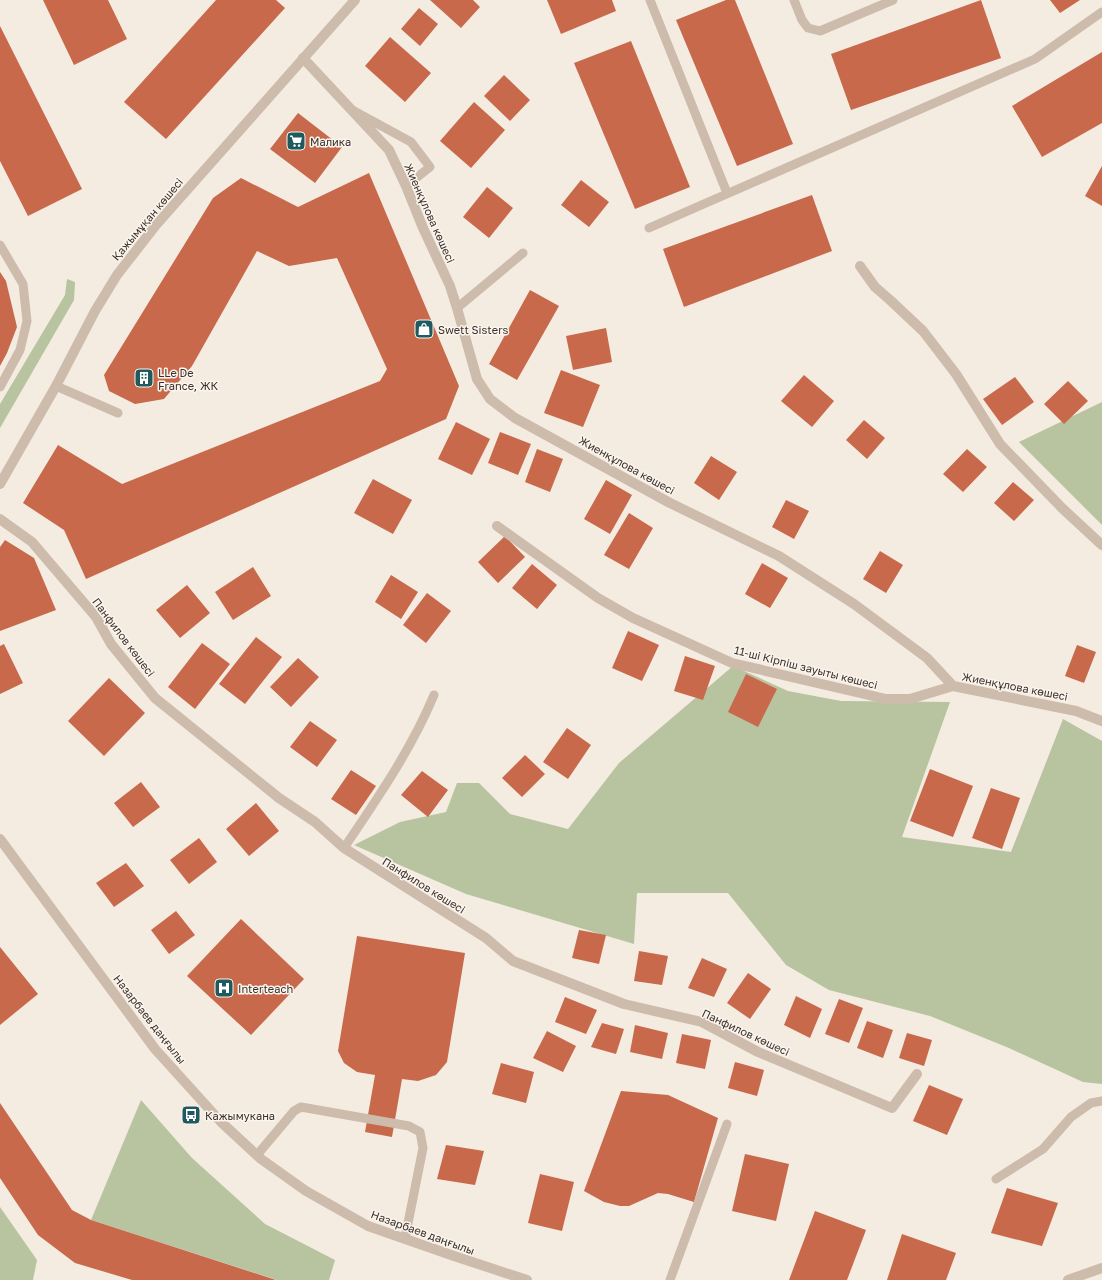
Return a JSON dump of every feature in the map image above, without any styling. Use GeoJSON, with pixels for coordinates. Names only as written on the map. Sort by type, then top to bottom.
{"type":"FeatureCollection","features":[{"type":"Feature","properties":{"kind":"street","name":"Қажымұқан көшесі"},"geometry":{"type":"LineString","coordinates":[[0,484],[56,386],[95,311],[117,275],[156,225],[354,0]]}},
{"type":"Feature","properties":{"kind":"street","name":"Жиенқұлова көшесі"},"geometry":{"type":"LineString","coordinates":[[302,58],[389,150],[450,286],[477,379],[490,399],[515,418],[656,495],[785,560],[854,604],[927,658],[953,686],[1076,711],[1102,721]]}},
{"type":"Feature","properties":{"kind":"street"},"geometry":{"type":"LineString","coordinates":[[860,266],[875,287],[923,330],[956,374],[1000,444],[1062,508],[1102,545]]}},
{"type":"Feature","properties":{"kind":"street","name":"Панфилов көшесі"},"geometry":{"type":"LineString","coordinates":[[0,519],[32,542],[96,617],[111,644],[155,698],[279,798],[315,822],[344,848],[486,938],[513,961],[624,1004],[702,1022],[758,1052],[892,1108],[917,1074]]}},
{"type":"Feature","properties":{"kind":"street","name":"11-ші Кірпіш зауыты көшесі"},"geometry":{"type":"LineString","coordinates":[[496,526],[598,598],[633,618],[732,663],[886,699],[910,699],[953,686]]}},
{"type":"Feature","properties":{"kind":"street","name":"Назарбаев даңғылы"},"geometry":{"type":"LineString","coordinates":[[0,839],[155,1048],[221,1122],[257,1155],[306,1191],[368,1226],[527,1280]]}},
{"type":"Feature","properties":{"kind":"street"},"geometry":{"type":"LineString","coordinates":[[1068,1280],[1102,1268]]}},
{"type":"Feature","properties":{"kind":"lane"},"geometry":{"type":"LineString","coordinates":[[650,0],[727,194]]}},
{"type":"Feature","properties":{"kind":"lane"},"geometry":{"type":"LineString","coordinates":[[794,0],[802,20],[808,28],[820,31],[893,0]]}},
{"type":"Feature","properties":{"kind":"lane"},"geometry":{"type":"LineString","coordinates":[[648,228],[1035,59],[1102,12]]}},
{"type":"Feature","properties":{"kind":"lane"},"geometry":{"type":"LineString","coordinates":[[351,110],[411,142],[430,167],[406,186]]}},
{"type":"Feature","properties":{"kind":"lane"},"geometry":{"type":"LineString","coordinates":[[0,245],[23,284],[27,321],[20,350],[0,386]]}},
{"type":"Feature","properties":{"kind":"lane"},"geometry":{"type":"LineString","coordinates":[[457,308],[523,253]]}},
{"type":"Feature","properties":{"kind":"lane"},"geometry":{"type":"LineString","coordinates":[[56,386],[118,413]]}},
{"type":"Feature","properties":{"kind":"lane"},"geometry":{"type":"LineString","coordinates":[[344,848],[394,773],[411,743],[434,695]]}},
{"type":"Feature","properties":{"kind":"lane"},"geometry":{"type":"LineString","coordinates":[[996,1179],[1043,1149],[1071,1117],[1091,1103],[1102,1101]]}},
{"type":"Feature","properties":{"kind":"lane"},"geometry":{"type":"LineString","coordinates":[[257,1155],[294,1111],[301,1107],[409,1126],[420,1132],[423,1148],[405,1238]]}},
{"type":"Feature","properties":{"kind":"lane"},"geometry":{"type":"LineString","coordinates":[[670,1280],[727,1124]]}},
{"type":"Feature","properties":{"kind":"green space"},"geometry":{"type":"Polygon","coordinates":[[[67,279],[75,282],[74,300],[0,428],[0,404],[65,295],[67,279]]]}},
{"type":"Feature","properties":{"kind":"green space"},"geometry":{"type":"Polygon","coordinates":[[[1102,402],[1102,525],[1019,442],[1102,402]]]}},
{"type":"Feature","properties":{"kind":"green space"},"geometry":{"type":"Polygon","coordinates":[[[733,666],[788,691],[841,701],[950,702],[902,837],[1011,852],[1063,719],[1102,741],[1102,1084],[1083,1082],[1009,1048],[930,1016],[829,990],[786,965],[728,893],[637,893],[634,944],[466,894],[354,845],[400,822],[446,812],[457,783],[479,783],[510,814],[568,829],[619,763],[733,666]]]}},
{"type":"Feature","properties":{"kind":"green space"},"geometry":{"type":"Polygon","coordinates":[[[141,1100],[192,1158],[265,1224],[335,1260],[329,1280],[277,1280],[91,1220],[141,1100]]]}},
{"type":"Feature","properties":{"kind":"green space"},"geometry":{"type":"Polygon","coordinates":[[[0,1207],[37,1260],[33,1280],[0,1280],[0,1207]]]}},
{"type":"Feature","properties":{"kind":"building"},"geometry":{"type":"Polygon","coordinates":[[[43,0],[108,0],[127,39],[74,65],[43,0]]]}},
{"type":"Feature","properties":{"kind":"building"},"geometry":{"type":"Polygon","coordinates":[[[216,0],[276,0],[285,8],[166,139],[124,102],[216,0]]]}},
{"type":"Feature","properties":{"kind":"building"},"geometry":{"type":"Polygon","coordinates":[[[430,0],[473,0],[480,7],[461,28],[430,0]]]}},
{"type":"Feature","properties":{"kind":"building"},"geometry":{"type":"Polygon","coordinates":[[[547,0],[612,0],[616,11],[561,34],[547,0]]]}},
{"type":"Feature","properties":{"kind":"building"},"geometry":{"type":"Polygon","coordinates":[[[726,0],[735,0],[793,144],[737,166],[676,20],[726,0]]]}},
{"type":"Feature","properties":{"kind":"building"},"geometry":{"type":"Polygon","coordinates":[[[981,0],[1001,58],[851,110],[831,54],[981,0]]]}},
{"type":"Feature","properties":{"kind":"building"},"geometry":{"type":"Polygon","coordinates":[[[1050,0],[1080,0],[1060,13],[1050,0]]]}},
{"type":"Feature","properties":{"kind":"building"},"geometry":{"type":"Polygon","coordinates":[[[419,8],[438,24],[420,46],[401,29],[419,8]]]}},
{"type":"Feature","properties":{"kind":"building"},"geometry":{"type":"Polygon","coordinates":[[[0,26],[82,189],[28,216],[0,161],[0,26]]]}},
{"type":"Feature","properties":{"kind":"building"},"geometry":{"type":"Polygon","coordinates":[[[390,37],[431,73],[405,102],[365,66],[390,37]]]}},
{"type":"Feature","properties":{"kind":"building"},"geometry":{"type":"Polygon","coordinates":[[[631,41],[690,187],[635,209],[574,63],[631,41]]]}},
{"type":"Feature","properties":{"kind":"building"},"geometry":{"type":"Polygon","coordinates":[[[1102,52],[1102,123],[1042,157],[1012,106],[1102,52]]]}},
{"type":"Feature","properties":{"kind":"building"},"geometry":{"type":"Polygon","coordinates":[[[504,75],[530,100],[510,121],[484,96],[504,75]]]}},
{"type":"Feature","properties":{"kind":"building"},"geometry":{"type":"Polygon","coordinates":[[[474,102],[505,130],[471,168],[440,141],[474,102]]]}},
{"type":"Feature","properties":{"kind":"building"},"geometry":{"type":"Polygon","coordinates":[[[298,113],[342,147],[315,183],[270,149],[298,113]]]}},
{"type":"Feature","properties":{"kind":"building"},"geometry":{"type":"Polygon","coordinates":[[[1102,166],[1102,206],[1085,196],[1102,166]]]}},
{"type":"Feature","properties":{"kind":"building","name":"LLe De France, ЖК"},"geometry":{"type":"Polygon","coordinates":[[[369,173],[459,386],[446,419],[86,579],[64,530],[23,503],[58,445],[122,484],[380,381],[387,369],[337,258],[289,266],[257,251],[192,366],[164,399],[135,404],[109,391],[104,375],[213,198],[241,178],[298,207],[369,173]]]}},
{"type":"Feature","properties":{"kind":"building"},"geometry":{"type":"Polygon","coordinates":[[[581,180],[609,202],[589,227],[561,205],[581,180]]]}},
{"type":"Feature","properties":{"kind":"building"},"geometry":{"type":"Polygon","coordinates":[[[487,187],[513,208],[489,238],[463,217],[487,187]]]}},
{"type":"Feature","properties":{"kind":"building"},"geometry":{"type":"Polygon","coordinates":[[[812,195],[832,251],[684,307],[663,249],[812,195]]]}},
{"type":"Feature","properties":{"kind":"building"},"geometry":{"type":"Polygon","coordinates":[[[0,272],[6,281],[17,327],[7,353],[0,366],[0,272]]]}},
{"type":"Feature","properties":{"kind":"building"},"geometry":{"type":"Polygon","coordinates":[[[530,290],[559,306],[517,380],[489,364],[530,290]]]}},
{"type":"Feature","properties":{"kind":"building"},"geometry":{"type":"Polygon","coordinates":[[[606,328],[612,362],[573,370],[566,336],[606,328]]]}},
{"type":"Feature","properties":{"kind":"building"},"geometry":{"type":"Polygon","coordinates":[[[561,370],[600,385],[583,427],[544,413],[561,370]]]}},
{"type":"Feature","properties":{"kind":"building"},"geometry":{"type":"Polygon","coordinates":[[[804,375],[834,401],[812,427],[781,401],[804,375]]]}},
{"type":"Feature","properties":{"kind":"building"},"geometry":{"type":"Polygon","coordinates":[[[1015,377],[1034,402],[1002,425],[983,399],[1015,377]]]}},
{"type":"Feature","properties":{"kind":"building"},"geometry":{"type":"Polygon","coordinates":[[[1068,381],[1088,401],[1064,424],[1044,404],[1068,381]]]}},
{"type":"Feature","properties":{"kind":"building"},"geometry":{"type":"Polygon","coordinates":[[[864,420],[885,438],[867,459],[846,440],[864,420]]]}},
{"type":"Feature","properties":{"kind":"building"},"geometry":{"type":"Polygon","coordinates":[[[456,422],[490,439],[472,475],[438,459],[456,422]]]}},
{"type":"Feature","properties":{"kind":"building"},"geometry":{"type":"Polygon","coordinates":[[[500,432],[531,444],[518,475],[488,463],[500,432]]]}},
{"type":"Feature","properties":{"kind":"building"},"geometry":{"type":"Polygon","coordinates":[[[537,449],[563,459],[550,492],[525,482],[537,449]]]}},
{"type":"Feature","properties":{"kind":"building"},"geometry":{"type":"Polygon","coordinates":[[[967,449],[987,467],[963,492],[943,474],[967,449]]]}},
{"type":"Feature","properties":{"kind":"building"},"geometry":{"type":"Polygon","coordinates":[[[711,456],[737,472],[719,500],[694,483],[711,456]]]}},
{"type":"Feature","properties":{"kind":"building"},"geometry":{"type":"Polygon","coordinates":[[[373,479],[412,500],[393,534],[354,513],[373,479]]]}},
{"type":"Feature","properties":{"kind":"building"},"geometry":{"type":"Polygon","coordinates":[[[606,480],[632,495],[610,534],[584,519],[606,480]]]}},
{"type":"Feature","properties":{"kind":"building"},"geometry":{"type":"Polygon","coordinates":[[[1013,482],[1034,500],[1014,521],[994,503],[1013,482]]]}},
{"type":"Feature","properties":{"kind":"building"},"geometry":{"type":"Polygon","coordinates":[[[786,500],[809,511],[794,539],[772,527],[786,500]]]}},
{"type":"Feature","properties":{"kind":"building"},"geometry":{"type":"Polygon","coordinates":[[[629,513],[653,528],[629,569],[604,555],[629,513]]]}},
{"type":"Feature","properties":{"kind":"building"},"geometry":{"type":"Polygon","coordinates":[[[505,536],[525,557],[498,583],[478,562],[505,536]]]}},
{"type":"Feature","properties":{"kind":"building"},"geometry":{"type":"Polygon","coordinates":[[[5,540],[34,558],[56,610],[0,631],[0,547],[5,540]]]}},
{"type":"Feature","properties":{"kind":"building"},"geometry":{"type":"Polygon","coordinates":[[[880,551],[903,565],[886,593],[863,579],[880,551]]]}},
{"type":"Feature","properties":{"kind":"building"},"geometry":{"type":"Polygon","coordinates":[[[762,563],[788,578],[770,608],[745,594],[762,563]]]}},
{"type":"Feature","properties":{"kind":"building"},"geometry":{"type":"Polygon","coordinates":[[[532,564],[557,585],[537,609],[512,588],[532,564]]]}},
{"type":"Feature","properties":{"kind":"building"},"geometry":{"type":"Polygon","coordinates":[[[253,567],[271,596],[233,620],[215,592],[253,567]]]}},
{"type":"Feature","properties":{"kind":"building"},"geometry":{"type":"Polygon","coordinates":[[[391,575],[418,592],[401,619],[375,602],[391,575]]]}},
{"type":"Feature","properties":{"kind":"building"},"geometry":{"type":"Polygon","coordinates":[[[187,585],[210,613],[180,638],[156,610],[187,585]]]}},
{"type":"Feature","properties":{"kind":"building"},"geometry":{"type":"Polygon","coordinates":[[[427,593],[451,611],[426,643],[403,625],[427,593]]]}},
{"type":"Feature","properties":{"kind":"building"},"geometry":{"type":"Polygon","coordinates":[[[628,631],[659,645],[642,681],[612,668],[628,631]]]}},
{"type":"Feature","properties":{"kind":"building"},"geometry":{"type":"Polygon","coordinates":[[[256,637],[282,657],[245,704],[219,684],[256,637]]]}},
{"type":"Feature","properties":{"kind":"building"},"geometry":{"type":"Polygon","coordinates":[[[202,643],[230,664],[195,709],[168,687],[202,643]]]}},
{"type":"Feature","properties":{"kind":"building"},"geometry":{"type":"Polygon","coordinates":[[[4,644],[23,683],[0,694],[0,646],[4,644]]]}},
{"type":"Feature","properties":{"kind":"building"},"geometry":{"type":"Polygon","coordinates":[[[1077,645],[1096,652],[1084,683],[1065,676],[1077,645]]]}},
{"type":"Feature","properties":{"kind":"building"},"geometry":{"type":"Polygon","coordinates":[[[685,656],[715,666],[703,700],[674,691],[685,656]]]}},
{"type":"Feature","properties":{"kind":"building"},"geometry":{"type":"Polygon","coordinates":[[[298,658],[319,677],[291,707],[270,687],[298,658]]]}},
{"type":"Feature","properties":{"kind":"building"},"geometry":{"type":"Polygon","coordinates":[[[746,674],[777,689],[758,727],[728,712],[746,674]]]}},
{"type":"Feature","properties":{"kind":"building"},"geometry":{"type":"Polygon","coordinates":[[[109,678],[145,713],[104,756],[68,721],[109,678]]]}},
{"type":"Feature","properties":{"kind":"building"},"geometry":{"type":"Polygon","coordinates":[[[310,721],[337,740],[317,767],[290,747],[310,721]]]}},
{"type":"Feature","properties":{"kind":"building"},"geometry":{"type":"Polygon","coordinates":[[[567,728],[591,745],[568,779],[543,762],[567,728]]]}},
{"type":"Feature","properties":{"kind":"building"},"geometry":{"type":"Polygon","coordinates":[[[525,755],[545,774],[522,797],[502,778],[525,755]]]}},
{"type":"Feature","properties":{"kind":"building"},"geometry":{"type":"Polygon","coordinates":[[[930,769],[973,786],[953,837],[910,821],[930,769]]]}},
{"type":"Feature","properties":{"kind":"building"},"geometry":{"type":"Polygon","coordinates":[[[351,770],[376,786],[356,815],[331,799],[351,770]]]}},
{"type":"Feature","properties":{"kind":"building"},"geometry":{"type":"Polygon","coordinates":[[[422,771],[448,790],[428,817],[401,795],[422,771]]]}},
{"type":"Feature","properties":{"kind":"building"},"geometry":{"type":"Polygon","coordinates":[[[141,782],[160,807],[133,827],[114,803],[141,782]]]}},
{"type":"Feature","properties":{"kind":"building"},"geometry":{"type":"Polygon","coordinates":[[[991,788],[1020,798],[1002,849],[972,838],[991,788]]]}},
{"type":"Feature","properties":{"kind":"building"},"geometry":{"type":"Polygon","coordinates":[[[256,803],[279,831],[249,856],[226,829],[256,803]]]}},
{"type":"Feature","properties":{"kind":"building"},"geometry":{"type":"Polygon","coordinates":[[[199,838],[217,862],[189,884],[170,860],[199,838]]]}},
{"type":"Feature","properties":{"kind":"building"},"geometry":{"type":"Polygon","coordinates":[[[126,863],[144,886],[114,907],[96,883],[126,863]]]}},
{"type":"Feature","properties":{"kind":"building"},"geometry":{"type":"Polygon","coordinates":[[[176,911],[195,935],[169,954],[151,930],[176,911]]]}},
{"type":"Feature","properties":{"kind":"building"},"geometry":{"type":"Polygon","coordinates":[[[241,919],[304,979],[251,1035],[187,976],[241,919]]]}},
{"type":"Feature","properties":{"kind":"building"},"geometry":{"type":"Polygon","coordinates":[[[579,930],[606,935],[599,964],[572,958],[579,930]]]}},
{"type":"Feature","properties":{"kind":"building"},"geometry":{"type":"Polygon","coordinates":[[[357,936],[465,953],[447,1062],[436,1075],[418,1081],[402,1079],[392,1137],[365,1132],[375,1075],[357,1072],[344,1063],[338,1051],[357,936]]]}},
{"type":"Feature","properties":{"kind":"building"},"geometry":{"type":"Polygon","coordinates":[[[0,947],[38,994],[0,1025],[0,947]]]}},
{"type":"Feature","properties":{"kind":"building"},"geometry":{"type":"Polygon","coordinates":[[[639,951],[668,956],[662,985],[634,981],[639,951]]]}},
{"type":"Feature","properties":{"kind":"building"},"geometry":{"type":"Polygon","coordinates":[[[702,958],[727,969],[714,997],[688,988],[702,958]]]}},
{"type":"Feature","properties":{"kind":"building"},"geometry":{"type":"Polygon","coordinates":[[[748,973],[771,989],[750,1019],[727,1003],[748,973]]]}},
{"type":"Feature","properties":{"kind":"building"},"geometry":{"type":"Polygon","coordinates":[[[796,996],[822,1009],[810,1038],[784,1025],[796,996]]]}},
{"type":"Feature","properties":{"kind":"building"},"geometry":{"type":"Polygon","coordinates":[[[565,997],[597,1010],[586,1034],[555,1022],[565,997]]]}},
{"type":"Feature","properties":{"kind":"building"},"geometry":{"type":"Polygon","coordinates":[[[839,999],[863,1008],[849,1043],[825,1034],[839,999]]]}},
{"type":"Feature","properties":{"kind":"building"},"geometry":{"type":"Polygon","coordinates":[[[867,1021],[893,1030],[883,1058],[857,1048],[867,1021]]]}},
{"type":"Feature","properties":{"kind":"building"},"geometry":{"type":"Polygon","coordinates":[[[602,1023],[624,1029],[616,1054],[591,1047],[602,1023]]]}},
{"type":"Feature","properties":{"kind":"building"},"geometry":{"type":"Polygon","coordinates":[[[635,1025],[668,1033],[662,1059],[630,1052],[635,1025]]]}},
{"type":"Feature","properties":{"kind":"building"},"geometry":{"type":"Polygon","coordinates":[[[547,1031],[576,1046],[563,1072],[533,1058],[547,1031]]]}},
{"type":"Feature","properties":{"kind":"building"},"geometry":{"type":"Polygon","coordinates":[[[907,1033],[932,1040],[924,1066],[899,1058],[907,1033]]]}},
{"type":"Feature","properties":{"kind":"building"},"geometry":{"type":"Polygon","coordinates":[[[682,1034],[711,1040],[705,1069],[676,1063],[682,1034]]]}},
{"type":"Feature","properties":{"kind":"building"},"geometry":{"type":"Polygon","coordinates":[[[735,1062],[764,1070],[757,1096],[728,1088],[735,1062]]]}},
{"type":"Feature","properties":{"kind":"building"},"geometry":{"type":"Polygon","coordinates":[[[501,1063],[534,1072],[526,1103],[492,1094],[501,1063]]]}},
{"type":"Feature","properties":{"kind":"building"},"geometry":{"type":"Polygon","coordinates":[[[929,1085],[963,1099],[947,1135],[913,1121],[929,1085]]]}},
{"type":"Feature","properties":{"kind":"building"},"geometry":{"type":"Polygon","coordinates":[[[621,1091],[668,1095],[718,1118],[694,1202],[668,1194],[658,1193],[629,1206],[620,1206],[604,1202],[584,1191],[621,1091]]]}},
{"type":"Feature","properties":{"kind":"building"},"geometry":{"type":"Polygon","coordinates":[[[0,1103],[72,1210],[91,1220],[276,1280],[132,1280],[75,1263],[38,1235],[0,1178],[0,1103]]]}},
{"type":"Feature","properties":{"kind":"building"},"geometry":{"type":"Polygon","coordinates":[[[446,1145],[484,1151],[475,1185],[437,1179],[446,1145]]]}},
{"type":"Feature","properties":{"kind":"building"},"geometry":{"type":"Polygon","coordinates":[[[745,1154],[789,1164],[776,1221],[732,1211],[745,1154]]]}},
{"type":"Feature","properties":{"kind":"building"},"geometry":{"type":"Polygon","coordinates":[[[540,1174],[574,1182],[562,1231],[528,1223],[540,1174]]]}},
{"type":"Feature","properties":{"kind":"building"},"geometry":{"type":"Polygon","coordinates":[[[1007,1188],[1058,1203],[1042,1246],[991,1233],[1007,1188]]]}},
{"type":"Feature","properties":{"kind":"building"},"geometry":{"type":"Polygon","coordinates":[[[815,1211],[866,1230],[847,1280],[789,1280],[815,1211]]]}},
{"type":"Feature","properties":{"kind":"building"},"geometry":{"type":"Polygon","coordinates":[[[902,1234],[956,1253],[946,1280],[887,1280],[902,1234]]]}},
{"type":"Feature","properties":{"kind":"place","name":"Малика"},"geometry":{"type":"Point","coordinates":[296,141]}},
{"type":"Feature","properties":{"kind":"place","name":"Swett Sisters"},"geometry":{"type":"Point","coordinates":[424,329]}},
{"type":"Feature","properties":{"kind":"place","name":"LLe De France, ЖК"},"geometry":{"type":"Point","coordinates":[144,378]}},
{"type":"Feature","properties":{"kind":"place","name":"Interteach"},"geometry":{"type":"Point","coordinates":[224,988]}},
{"type":"Feature","properties":{"kind":"place","name":"Кажымукана"},"geometry":{"type":"Point","coordinates":[191,1115]}}]}
